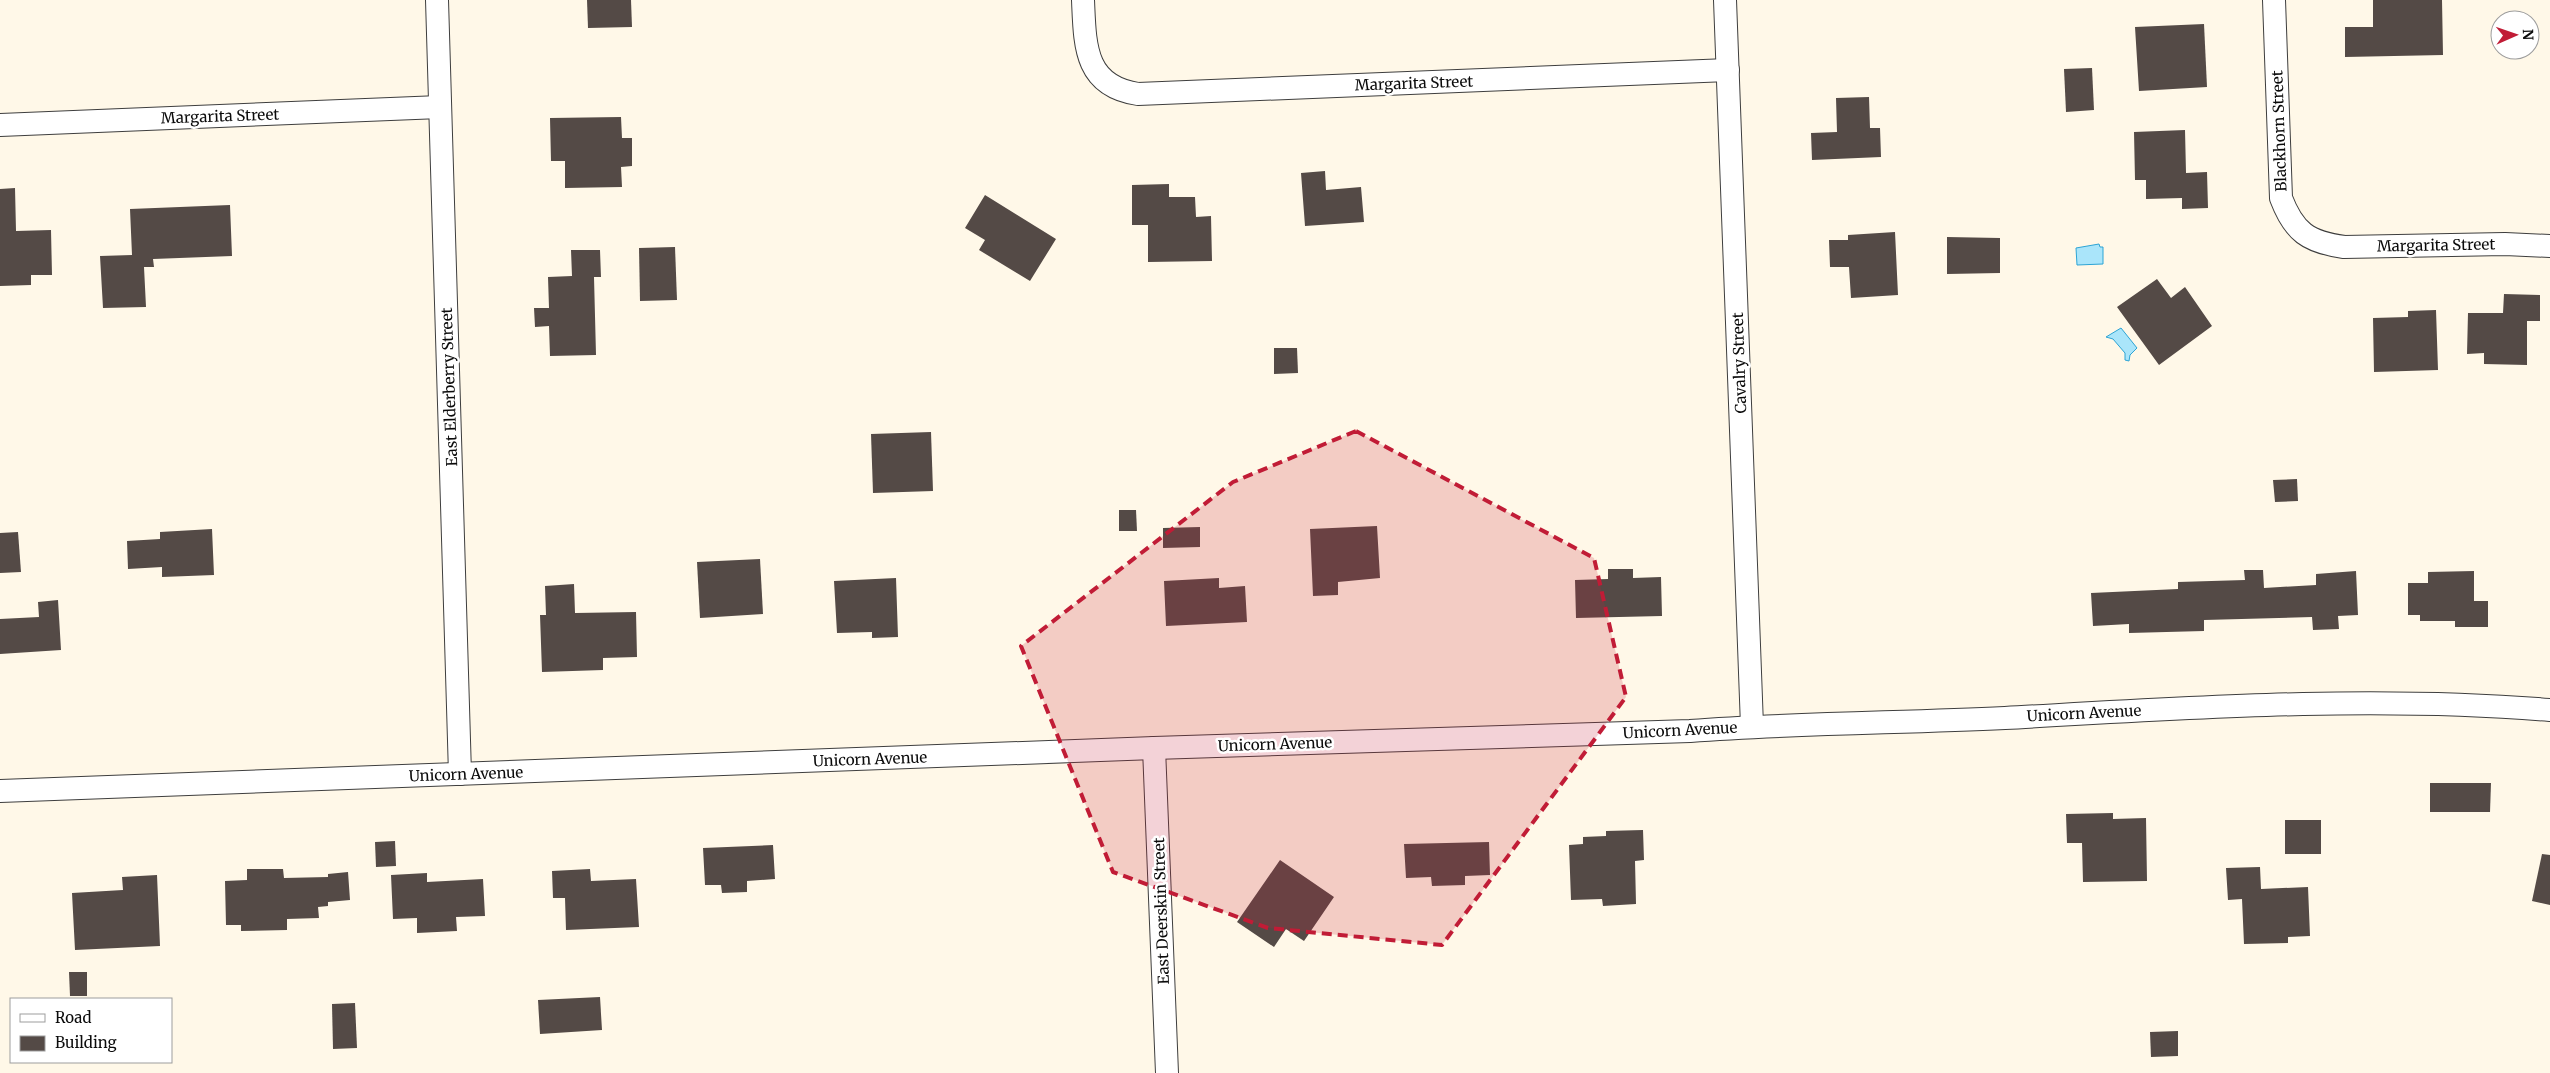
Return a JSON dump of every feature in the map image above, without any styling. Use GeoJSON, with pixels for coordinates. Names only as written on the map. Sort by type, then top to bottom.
{"type":"FeatureCollection","features":[{"type":"Feature","properties":{"kind":"street","name":"East Elderberry Street"},"geometry":{"type":"LineString","coordinates":[[437,0],[460,774]]}},
{"type":"Feature","properties":{"kind":"street","name":"Margarita Street"},"geometry":{"type":"LineString","coordinates":[[1083,0],[1085,41],[1090,63],[1103,81],[1122,92],[1138,94],[1728,70]]}},
{"type":"Feature","properties":{"kind":"street","name":"Cavalry Street"},"geometry":{"type":"LineString","coordinates":[[1725,0],[1752,726]]}},
{"type":"Feature","properties":{"kind":"street","name":"Blackhorn Street"},"geometry":{"type":"LineString","coordinates":[[2274,0],[2282,198],[2289,218],[2310,239],[2323,244]]}},
{"type":"Feature","properties":{"kind":"street","name":"Margarita Street"},"geometry":{"type":"LineString","coordinates":[[0,125],[440,107]]}},
{"type":"Feature","properties":{"kind":"street","name":"Margarita Street"},"geometry":{"type":"LineString","coordinates":[[2323,244],[2344,247],[2505,244],[2550,246]]}},
{"type":"Feature","properties":{"kind":"street","name":"Unicorn Avenue"},"geometry":{"type":"LineString","coordinates":[[0,791],[1154,748],[1690,731],[1752,726],[1967,720],[2241,705],[2476,704],[2550,710]]}},
{"type":"Feature","properties":{"kind":"street","name":"East Deerskin Street"},"geometry":{"type":"LineString","coordinates":[[1154,748],[1167,1073]]}},
{"type":"Feature","properties":{"kind":"highlighted area"},"geometry":{"type":"Polygon","coordinates":[[[1356,431],[1594,558],[1626,697],[1442,945],[1268,928],[1113,872],[1021,646],[1233,482],[1356,431]]]}},
{"type":"Feature","properties":{"kind":"water"},"geometry":{"type":"Polygon","coordinates":[[[2099,244],[2100,247],[2103,247],[2103,264],[2077,265],[2076,248],[2099,244]]]}},
{"type":"Feature","properties":{"kind":"water"},"geometry":{"type":"Polygon","coordinates":[[[2121,328],[2137,348],[2130,355],[2129,361],[2125,360],[2125,353],[2113,339],[2106,337],[2121,328]]]}},
{"type":"Feature","properties":{"kind":"building"},"geometry":{"type":"Polygon","coordinates":[[[587,0],[631,0],[632,27],[588,28],[587,0]]]}},
{"type":"Feature","properties":{"kind":"building"},"geometry":{"type":"Polygon","coordinates":[[[2373,0],[2442,0],[2443,55],[2345,57],[2345,27],[2373,27],[2373,0]]]}},
{"type":"Feature","properties":{"kind":"building"},"geometry":{"type":"Polygon","coordinates":[[[2204,24],[2207,87],[2139,91],[2135,27],[2204,24]]]}},
{"type":"Feature","properties":{"kind":"building"},"geometry":{"type":"Polygon","coordinates":[[[2092,68],[2094,110],[2066,112],[2064,69],[2092,68]]]}},
{"type":"Feature","properties":{"kind":"building"},"geometry":{"type":"Polygon","coordinates":[[[1869,97],[1870,128],[1880,128],[1881,157],[1812,160],[1811,133],[1837,132],[1836,98],[1869,97]]]}},
{"type":"Feature","properties":{"kind":"building"},"geometry":{"type":"Polygon","coordinates":[[[621,117],[622,138],[632,138],[632,166],[621,167],[622,187],[565,188],[565,161],[551,161],[550,118],[621,117]]]}},
{"type":"Feature","properties":{"kind":"building"},"geometry":{"type":"Polygon","coordinates":[[[2185,130],[2186,173],[2207,172],[2208,208],[2182,209],[2182,198],[2146,199],[2146,180],[2135,180],[2134,132],[2185,130]]]}},
{"type":"Feature","properties":{"kind":"building"},"geometry":{"type":"Polygon","coordinates":[[[1325,171],[1326,190],[1361,187],[1364,222],[1305,226],[1301,173],[1325,171]]]}},
{"type":"Feature","properties":{"kind":"building"},"geometry":{"type":"Polygon","coordinates":[[[1169,184],[1169,197],[1195,197],[1196,217],[1211,216],[1212,261],[1148,262],[1148,225],[1132,225],[1132,185],[1169,184]]]}},
{"type":"Feature","properties":{"kind":"building"},"geometry":{"type":"Polygon","coordinates":[[[15,188],[16,231],[51,230],[52,275],[31,275],[31,285],[0,286],[0,189],[15,188]]]}},
{"type":"Feature","properties":{"kind":"building"},"geometry":{"type":"Polygon","coordinates":[[[985,195],[1056,239],[1030,281],[979,250],[985,240],[965,228],[985,195]]]}},
{"type":"Feature","properties":{"kind":"building"},"geometry":{"type":"Polygon","coordinates":[[[230,205],[232,256],[153,259],[154,267],[144,267],[146,307],[103,308],[100,256],[132,255],[130,209],[230,205]]]}},
{"type":"Feature","properties":{"kind":"building"},"geometry":{"type":"Polygon","coordinates":[[[1895,232],[1898,295],[1851,298],[1849,267],[1830,267],[1829,240],[1848,240],[1848,235],[1895,232]]]}},
{"type":"Feature","properties":{"kind":"building"},"geometry":{"type":"Polygon","coordinates":[[[1947,237],[2000,238],[2000,273],[1947,274],[1947,237]]]}},
{"type":"Feature","properties":{"kind":"building"},"geometry":{"type":"Polygon","coordinates":[[[675,247],[677,300],[640,301],[639,248],[675,247]]]}},
{"type":"Feature","properties":{"kind":"building"},"geometry":{"type":"Polygon","coordinates":[[[571,250],[600,250],[601,277],[594,277],[596,355],[550,356],[549,326],[535,327],[534,308],[549,308],[548,277],[572,276],[571,250]]]}},
{"type":"Feature","properties":{"kind":"building"},"geometry":{"type":"Polygon","coordinates":[[[2157,279],[2171,298],[2185,287],[2212,326],[2159,365],[2117,307],[2157,279]]]}},
{"type":"Feature","properties":{"kind":"building"},"geometry":{"type":"Polygon","coordinates":[[[2504,294],[2540,295],[2540,321],[2527,321],[2527,365],[2484,364],[2484,353],[2467,354],[2468,313],[2503,313],[2504,294]]]}},
{"type":"Feature","properties":{"kind":"building"},"geometry":{"type":"Polygon","coordinates":[[[2436,310],[2438,370],[2374,372],[2373,318],[2408,317],[2408,311],[2436,310]]]}},
{"type":"Feature","properties":{"kind":"building"},"geometry":{"type":"Polygon","coordinates":[[[1274,348],[1297,348],[1298,373],[1274,374],[1274,348]]]}},
{"type":"Feature","properties":{"kind":"building"},"geometry":{"type":"Polygon","coordinates":[[[931,432],[933,491],[873,493],[871,434],[931,432]]]}},
{"type":"Feature","properties":{"kind":"building"},"geometry":{"type":"Polygon","coordinates":[[[2297,479],[2298,501],[2275,502],[2273,480],[2297,479]]]}},
{"type":"Feature","properties":{"kind":"building"},"geometry":{"type":"Polygon","coordinates":[[[1119,510],[1136,510],[1137,531],[1119,531],[1119,510]]]}},
{"type":"Feature","properties":{"kind":"building"},"geometry":{"type":"Polygon","coordinates":[[[1377,526],[1380,578],[1338,582],[1338,595],[1313,596],[1310,529],[1377,526]]]}},
{"type":"Feature","properties":{"kind":"building"},"geometry":{"type":"Polygon","coordinates":[[[1200,527],[1200,547],[1163,548],[1163,528],[1200,527]]]}},
{"type":"Feature","properties":{"kind":"building"},"geometry":{"type":"Polygon","coordinates":[[[212,529],[214,575],[162,577],[162,567],[128,569],[127,541],[160,539],[160,532],[212,529]]]}},
{"type":"Feature","properties":{"kind":"building"},"geometry":{"type":"Polygon","coordinates":[[[18,532],[21,572],[0,573],[0,533],[18,532]]]}},
{"type":"Feature","properties":{"kind":"building"},"geometry":{"type":"Polygon","coordinates":[[[760,559],[763,614],[700,618],[697,562],[760,559]]]}},
{"type":"Feature","properties":{"kind":"building"},"geometry":{"type":"Polygon","coordinates":[[[1608,569],[1633,569],[1633,578],[1661,577],[1662,616],[1576,618],[1575,580],[1608,579],[1608,569]]]}},
{"type":"Feature","properties":{"kind":"building"},"geometry":{"type":"Polygon","coordinates":[[[2244,570],[2263,570],[2264,588],[2316,585],[2316,574],[2356,571],[2358,615],[2338,616],[2339,629],[2313,630],[2312,617],[2204,620],[2204,631],[2129,633],[2129,624],[2093,626],[2091,593],[2178,589],[2178,582],[2245,580],[2244,570]]]}},
{"type":"Feature","properties":{"kind":"building"},"geometry":{"type":"Polygon","coordinates":[[[2474,571],[2474,601],[2488,601],[2488,627],[2455,627],[2455,621],[2420,621],[2420,615],[2408,615],[2408,583],[2428,583],[2428,572],[2474,571]]]}},
{"type":"Feature","properties":{"kind":"building"},"geometry":{"type":"Polygon","coordinates":[[[896,578],[898,637],[872,638],[872,632],[837,633],[834,581],[896,578]]]}},
{"type":"Feature","properties":{"kind":"building"},"geometry":{"type":"Polygon","coordinates":[[[1219,578],[1219,588],[1245,586],[1247,622],[1166,626],[1164,581],[1219,578]]]}},
{"type":"Feature","properties":{"kind":"building"},"geometry":{"type":"Polygon","coordinates":[[[574,584],[575,613],[636,612],[637,657],[603,658],[603,670],[542,672],[540,615],[546,615],[545,586],[574,584]]]}},
{"type":"Feature","properties":{"kind":"building"},"geometry":{"type":"Polygon","coordinates":[[[58,600],[61,650],[0,654],[0,619],[39,617],[38,602],[58,600]]]}},
{"type":"Feature","properties":{"kind":"building"},"geometry":{"type":"Polygon","coordinates":[[[2430,783],[2491,783],[2490,812],[2430,812],[2430,783]]]}},
{"type":"Feature","properties":{"kind":"building"},"geometry":{"type":"Polygon","coordinates":[[[2113,813],[2113,819],[2146,818],[2147,881],[2083,882],[2082,843],[2067,843],[2066,814],[2113,813]]]}},
{"type":"Feature","properties":{"kind":"building"},"geometry":{"type":"Polygon","coordinates":[[[2285,820],[2321,820],[2321,854],[2285,854],[2285,820]]]}},
{"type":"Feature","properties":{"kind":"building"},"geometry":{"type":"Polygon","coordinates":[[[1643,830],[1644,860],[1635,861],[1636,904],[1603,906],[1602,899],[1571,900],[1569,845],[1583,844],[1583,837],[1606,836],[1606,831],[1643,830]]]}},
{"type":"Feature","properties":{"kind":"building"},"geometry":{"type":"Polygon","coordinates":[[[395,841],[396,866],[376,867],[375,842],[395,841]]]}},
{"type":"Feature","properties":{"kind":"building"},"geometry":{"type":"Polygon","coordinates":[[[1489,842],[1490,875],[1465,876],[1465,885],[1432,886],[1431,877],[1406,878],[1404,844],[1489,842]]]}},
{"type":"Feature","properties":{"kind":"building"},"geometry":{"type":"Polygon","coordinates":[[[773,845],[775,879],[747,881],[747,892],[722,893],[721,885],[705,885],[703,848],[773,845]]]}},
{"type":"Feature","properties":{"kind":"building"},"geometry":{"type":"Polygon","coordinates":[[[2542,854],[2550,855],[2550,905],[2532,901],[2542,854]]]}},
{"type":"Feature","properties":{"kind":"building"},"geometry":{"type":"Polygon","coordinates":[[[1280,860],[1334,897],[1304,941],[1286,929],[1274,947],[1237,922],[1280,860]]]}},
{"type":"Feature","properties":{"kind":"building"},"geometry":{"type":"Polygon","coordinates":[[[2260,867],[2261,889],[2308,887],[2310,936],[2288,937],[2288,943],[2244,944],[2242,899],[2228,900],[2226,868],[2260,867]]]}},
{"type":"Feature","properties":{"kind":"building"},"geometry":{"type":"Polygon","coordinates":[[[247,869],[283,869],[284,878],[328,877],[328,874],[348,872],[350,900],[328,902],[328,906],[318,907],[319,918],[287,919],[287,930],[241,931],[241,925],[226,925],[225,881],[247,880],[247,869]]]}},
{"type":"Feature","properties":{"kind":"building"},"geometry":{"type":"Polygon","coordinates":[[[590,869],[591,881],[636,879],[639,927],[566,930],[565,898],[553,898],[552,871],[590,869]]]}},
{"type":"Feature","properties":{"kind":"building"},"geometry":{"type":"Polygon","coordinates":[[[427,873],[427,882],[483,879],[485,916],[456,917],[457,931],[417,933],[417,918],[393,919],[391,875],[427,873]]]}},
{"type":"Feature","properties":{"kind":"building"},"geometry":{"type":"Polygon","coordinates":[[[157,875],[160,946],[75,950],[72,893],[123,890],[122,877],[157,875]]]}},
{"type":"Feature","properties":{"kind":"building"},"geometry":{"type":"Polygon","coordinates":[[[69,972],[87,972],[87,996],[70,996],[69,972]]]}},
{"type":"Feature","properties":{"kind":"building"},"geometry":{"type":"Polygon","coordinates":[[[600,997],[602,1030],[540,1034],[538,1000],[600,997]]]}},
{"type":"Feature","properties":{"kind":"building"},"geometry":{"type":"Polygon","coordinates":[[[355,1003],[357,1048],[333,1049],[332,1004],[355,1003]]]}},
{"type":"Feature","properties":{"kind":"building"},"geometry":{"type":"Polygon","coordinates":[[[2178,1031],[2178,1056],[2151,1057],[2150,1032],[2178,1031]]]}}]}
